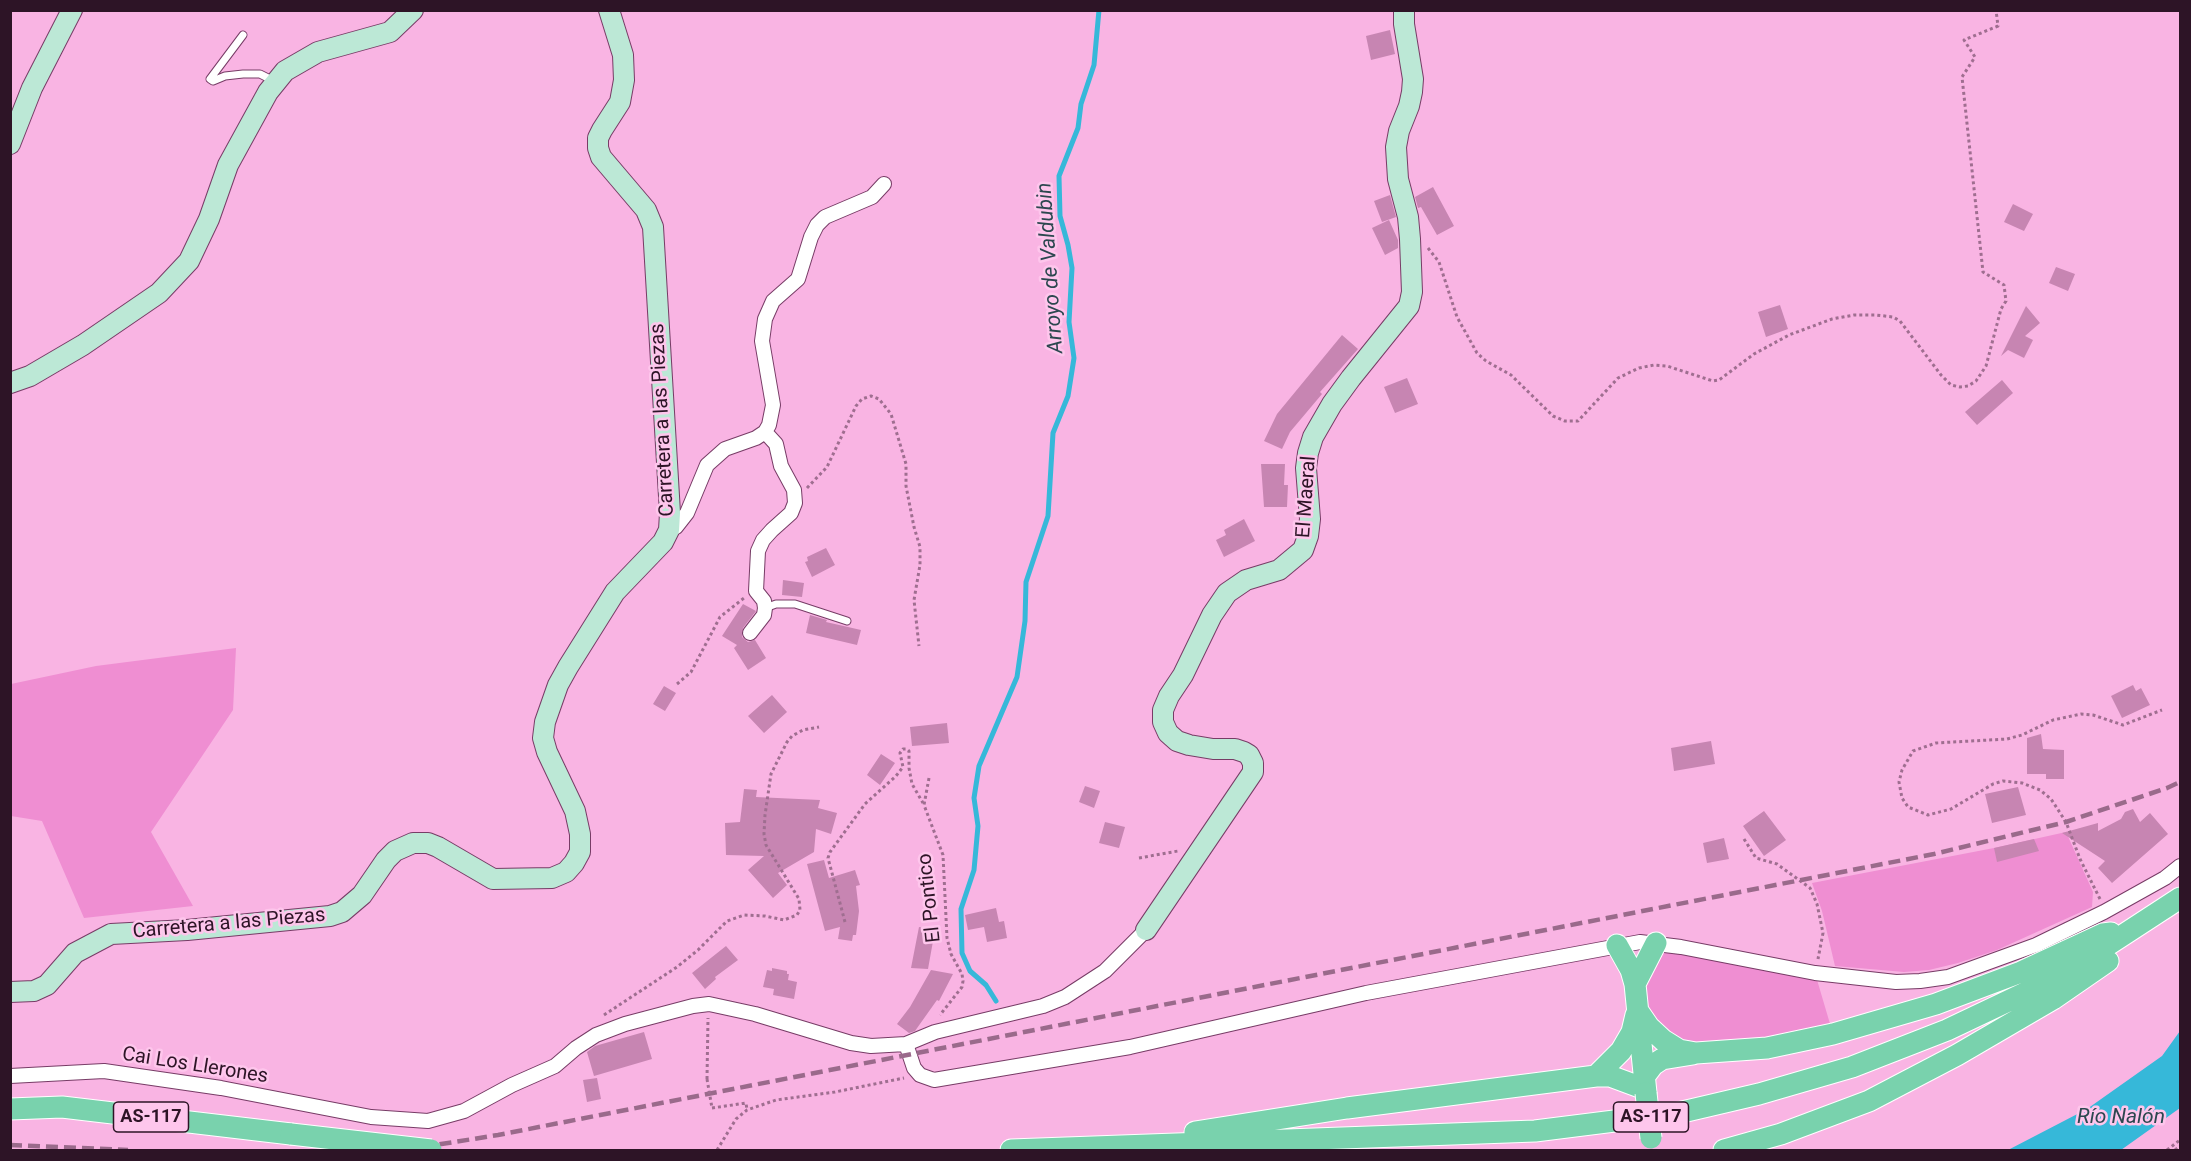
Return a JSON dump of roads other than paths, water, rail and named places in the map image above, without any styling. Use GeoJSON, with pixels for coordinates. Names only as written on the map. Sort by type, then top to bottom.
{"type":"FeatureCollection","features":[{"type":"Feature","properties":{"kind":"main road","name":"AS-117"},"geometry":{"type":"LineString","coordinates":[[1011,1150],[1535,1131],[1678,1113],[1759,1094],[1852,1067],[1947,1030],[2027,992],[2091,957],[2181,899]]}},
{"type":"Feature","properties":{"kind":"main road"},"geometry":{"type":"LineString","coordinates":[[1724,1150],[1781,1134],[1869,1101],[1957,1055],[2053,999],[2166,920],[2181,899]]}},
{"type":"Feature","properties":{"kind":"main road"},"geometry":{"type":"LineString","coordinates":[[1645,1086],[1653,1065],[1662,1059],[1696,1053],[1767,1048],[1833,1034],[1936,1004],[2021,972],[2103,934],[2134,928]]}},
{"type":"Feature","properties":{"kind":"main road"},"geometry":{"type":"LineString","coordinates":[[1635,984],[1656,944]]}},
{"type":"Feature","properties":{"kind":"main road"},"geometry":{"type":"LineString","coordinates":[[1617,945],[1631,970],[1635,984],[1652,1144]]}},
{"type":"Feature","properties":{"kind":"main road"},"geometry":{"type":"LineString","coordinates":[[1638,1011],[1649,1027],[1663,1040],[1679,1050],[1696,1053]]}},
{"type":"Feature","properties":{"kind":"main road"},"geometry":{"type":"LineString","coordinates":[[1596,1076],[1621,1051],[1632,1032],[1638,1011]]}},
{"type":"Feature","properties":{"kind":"main road"},"geometry":{"type":"LineString","coordinates":[[1130,1146],[1186,1133],[1347,1108],[1596,1076],[1610,1076],[1645,1086]]}},
{"type":"Feature","properties":{"kind":"main road","name":"AS-117"},"geometry":{"type":"LineString","coordinates":[[10,1109],[62,1107],[431,1150]]}},
{"type":"Feature","properties":{"kind":"street"},"geometry":{"type":"LineString","coordinates":[[10,144],[32,88],[72,10]]}},
{"type":"Feature","properties":{"kind":"street"},"geometry":{"type":"LineString","coordinates":[[10,383],[30,376],[83,345],[159,293],[189,261],[209,219],[228,165],[268,92],[285,71],[318,52],[390,32],[413,10]]}},
{"type":"Feature","properties":{"kind":"street","name":"Carretera a las Piezas"},"geometry":{"type":"LineString","coordinates":[[10,992],[34,991],[47,985],[75,953],[111,934],[187,930],[330,916],[342,912],[362,895],[394,851],[413,843],[428,843],[438,847],[493,879],[552,878],[566,872],[580,852],[580,834],[575,812],[547,752],[543,738],[545,722],[558,685],[609,602],[630,574],[663,542],[669,530],[670,513],[653,227],[646,210],[601,157],[598,148],[598,138],[620,102],[624,80],[623,55],[609,10]]}},
{"type":"Feature","properties":{"kind":"street","name":"El Maeral"},"geometry":{"type":"LineString","coordinates":[[1146,930],[1166,904],[1178,881],[1204,847],[1253,772],[1250,755],[1235,749],[1213,749],[1177,741],[1168,733],[1163,722],[1163,710],[1212,615],[1227,593],[1246,580],[1279,570],[1303,550],[1310,519],[1306,468],[1313,437],[1350,378],[1409,306],[1412,292],[1410,238],[1396,156],[1399,130],[1412,92],[1413,79],[1404,24],[1404,10]]}},
{"type":"Feature","properties":{"kind":"street"},"geometry":{"type":"LineString","coordinates":[[669,530],[676,527],[687,513],[707,465],[725,449],[756,438],[765,432],[772,415],[773,405],[762,341],[768,309],[779,293],[798,279],[817,225],[825,217],[872,197],[885,184]]}},
{"type":"Feature","properties":{"kind":"street"},"geometry":{"type":"LineString","coordinates":[[750,633],[764,615],[765,608],[764,601],[756,591],[758,551],[763,540],[791,513],[795,503],[794,490],[781,466],[776,444],[765,432]]}},
{"type":"Feature","properties":{"kind":"street"},"geometry":{"type":"LineString","coordinates":[[1146,930],[1105,971],[1065,997],[1043,1006],[936,1032],[906,1044],[914,1068],[920,1075],[934,1080],[1130,1047],[1366,993],[1640,942],[1815,973],[1896,982],[1948,977],[2036,945],[2104,912],[2165,878],[2181,866]]}},
{"type":"Feature","properties":{"kind":"street","name":"Cai Los Llerones"},"geometry":{"type":"LineString","coordinates":[[10,1076],[104,1071],[221,1088],[371,1117],[428,1121],[464,1112],[512,1085],[555,1066],[596,1035],[625,1024],[693,1006],[709,1004],[755,1014],[871,1046],[906,1044]]}},
{"type":"Feature","properties":{"kind":"lane"},"geometry":{"type":"LineString","coordinates":[[243,35],[210,79],[213,81],[225,76],[260,74],[276,82]]}},
{"type":"Feature","properties":{"kind":"lane"},"geometry":{"type":"LineString","coordinates":[[765,608],[776,604],[795,604],[847,621]]}},
{"type":"Feature","properties":{"kind":"water","name":"Río Nalón"},"geometry":{"type":"Polygon","coordinates":[[[2180,1031],[2180,1108],[2121,1150],[2008,1150],[2087,1109],[2162,1056],[2180,1031]]]}},
{"type":"Feature","properties":{"kind":"waterway","name":"Arroyo de Valdubin"},"geometry":{"type":"LineString","coordinates":[[996,1001],[986,985],[970,971],[962,953],[961,909],[974,870],[978,826],[974,798],[979,766],[1017,677],[1025,621],[1026,582],[1048,516],[1053,433],[1068,396],[1074,358],[1069,322],[1072,268],[1060,216],[1059,176],[1078,128],[1081,104],[1094,65],[1099,10]]}},
{"type":"Feature","properties":{"kind":"railway"},"geometry":{"type":"LineString","coordinates":[[404,1150],[498,1135],[1934,854],[2066,822],[2180,782]]}},
{"type":"Feature","properties":{"kind":"railway"},"geometry":{"type":"LineString","coordinates":[[10,1145],[128,1150]]}}]}
